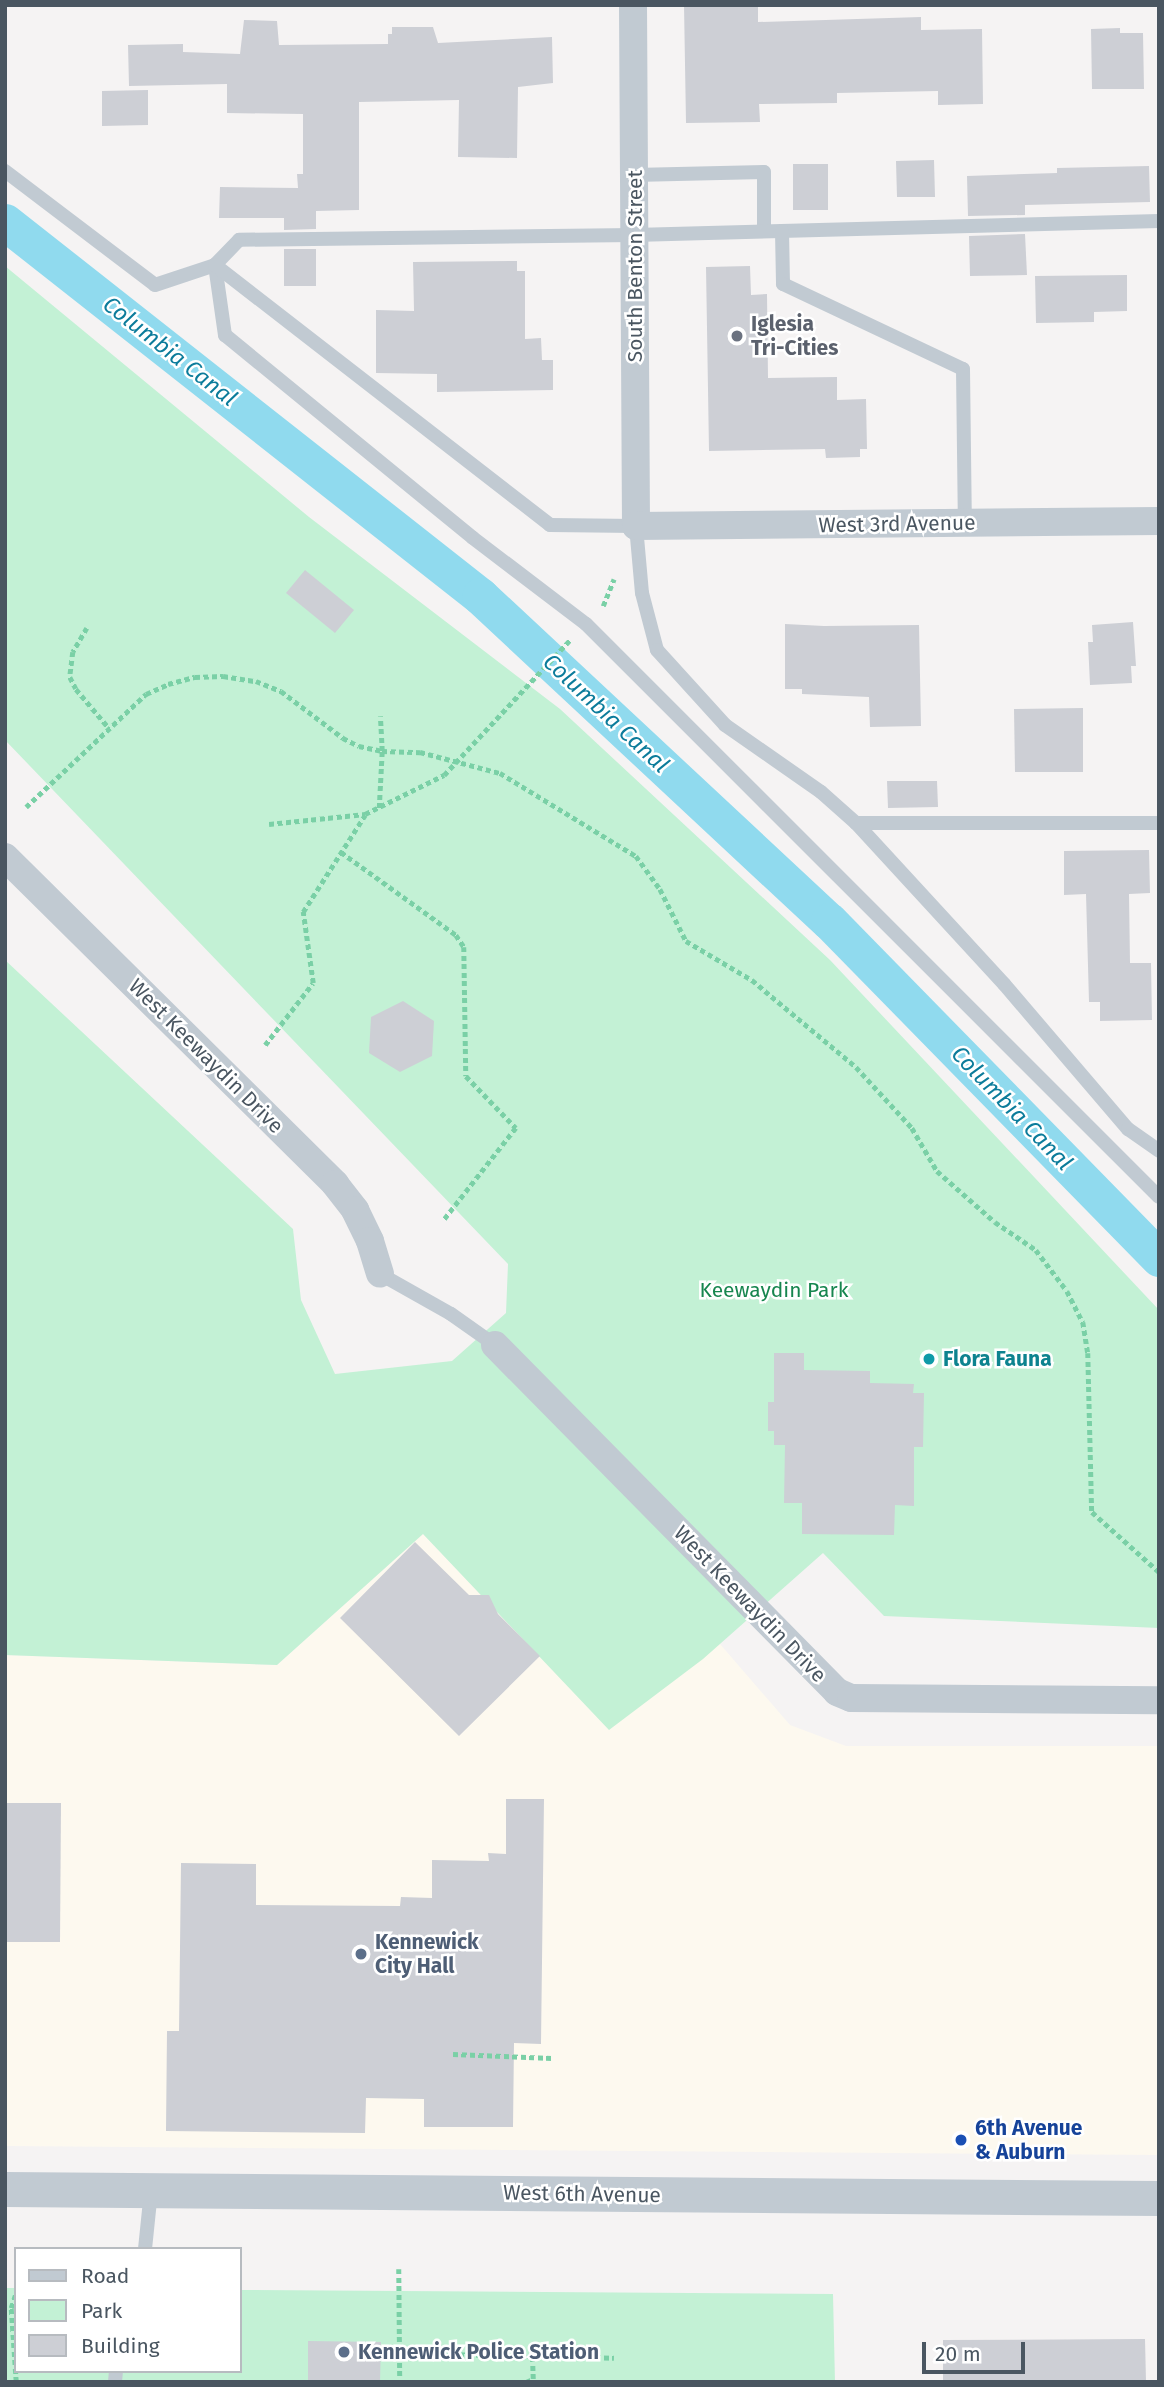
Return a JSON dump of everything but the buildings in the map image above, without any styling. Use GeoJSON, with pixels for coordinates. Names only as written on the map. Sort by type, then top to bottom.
{"type":"FeatureCollection","features":[{"type":"Feature","properties":{"kind":"street","name":"South Benton Street"},"geometry":{"type":"LineString","coordinates":[[633,5],[636,526]]}},
{"type":"Feature","properties":{"kind":"street","name":"West 3rd Avenue"},"geometry":{"type":"LineString","coordinates":[[636,526],[1159,521]]}},
{"type":"Feature","properties":{"kind":"street","name":"West Keewaydin Drive"},"geometry":{"type":"LineString","coordinates":[[5,857],[335,1184],[355,1210],[370,1241],[380,1274]]}},
{"type":"Feature","properties":{"kind":"street","name":"West Keewaydin Drive"},"geometry":{"type":"LineString","coordinates":[[495,1345],[837,1692],[851,1698],[1159,1700]]}},
{"type":"Feature","properties":{"kind":"street","name":"West 6th Avenue"},"geometry":{"type":"LineString","coordinates":[[5,2189],[1159,2199]]}},
{"type":"Feature","properties":{"kind":"lane"},"geometry":{"type":"LineString","coordinates":[[5,171],[155,285],[215,265],[239,240],[634,235],[1159,221]]}},
{"type":"Feature","properties":{"kind":"lane"},"geometry":{"type":"LineString","coordinates":[[634,175],[764,172],[764,231]]}},
{"type":"Feature","properties":{"kind":"lane"},"geometry":{"type":"LineString","coordinates":[[782,231],[783,284],[963,369],[965,523]]}},
{"type":"Feature","properties":{"kind":"lane"},"geometry":{"type":"LineString","coordinates":[[215,265],[550,525],[636,526],[642,593],[657,650],[725,725],[821,792],[856,823],[1004,984],[1128,1129],[1159,1151]]}},
{"type":"Feature","properties":{"kind":"lane"},"geometry":{"type":"LineString","coordinates":[[215,265],[226,335],[581,629],[1159,1197]]}},
{"type":"Feature","properties":{"kind":"lane"},"geometry":{"type":"LineString","coordinates":[[856,823],[1159,823]]}},
{"type":"Feature","properties":{"kind":"lane"},"geometry":{"type":"LineString","coordinates":[[380,1274],[452,1314],[495,1345]]}},
{"type":"Feature","properties":{"kind":"lane"},"geometry":{"type":"LineString","coordinates":[[145,2247],[151,2191]]}},
{"type":"Feature","properties":{"kind":"path"},"geometry":{"type":"LineString","coordinates":[[269,824],[365,814],[444,775],[604,605],[636,526]]}},
{"type":"Feature","properties":{"kind":"path"},"geometry":{"type":"LineString","coordinates":[[87,628],[73,652],[70,677],[76,689],[109,728]]}},
{"type":"Feature","properties":{"kind":"path"},"geometry":{"type":"LineString","coordinates":[[26,807],[146,694],[168,684],[195,677],[223,676],[256,681],[281,691],[343,738],[382,751],[420,752],[500,773],[636,856],[660,889],[686,940],[752,979],[856,1067],[912,1128],[937,1171],[995,1222],[1036,1250],[1068,1291],[1083,1322],[1088,1353],[1092,1512],[1159,1572]]}},
{"type":"Feature","properties":{"kind":"path"},"geometry":{"type":"LineString","coordinates":[[379,808],[382,751],[380,716]]}},
{"type":"Feature","properties":{"kind":"path"},"geometry":{"type":"LineString","coordinates":[[265,1045],[313,983],[303,912],[365,814]]}},
{"type":"Feature","properties":{"kind":"path"},"geometry":{"type":"LineString","coordinates":[[341,852],[456,935],[464,947],[466,1076],[516,1128],[443,1221]]}},
{"type":"Feature","properties":{"kind":"path"},"geometry":{"type":"LineString","coordinates":[[453,2054],[552,2059]]}},
{"type":"Feature","properties":{"kind":"path"},"geometry":{"type":"LineString","coordinates":[[399,2269],[400,2382]]}},
{"type":"Feature","properties":{"kind":"path"},"geometry":{"type":"LineString","coordinates":[[14,2299],[11,2308],[14,2352]]}},
{"type":"Feature","properties":{"kind":"path"},"geometry":{"type":"LineString","coordinates":[[400,2353],[614,2358]]}},
{"type":"Feature","properties":{"kind":"path"},"geometry":{"type":"LineString","coordinates":[[526,2382],[533,2379],[532,2356]]}},
{"type":"Feature","properties":{"kind":"shaded area"},"geometry":{"type":"Polygon","coordinates":[[[423,1534],[609,1729],[720,1644],[790,1725],[846,1746],[1159,1746],[1159,2155],[5,2146],[5,1655],[277,1665],[423,1534]]]}},
{"type":"Feature","properties":{"kind":"green space","name":"Keewaydin Park"},"geometry":{"type":"Polygon","coordinates":[[[5,266],[309,517],[560,709],[830,960],[1159,1310],[1159,1628],[884,1616],[823,1553],[703,1659],[609,1730],[423,1534],[277,1665],[5,1655],[5,960],[293,1229],[301,1300],[335,1374],[452,1361],[506,1313],[508,1264],[5,740],[5,266]]]}},
{"type":"Feature","properties":{"kind":"green space"},"geometry":{"type":"Polygon","coordinates":[[[5,2288],[14,2288],[14,2373],[242,2373],[242,2290],[833,2294],[835,2382],[5,2382],[5,2288]]]}},
{"type":"Feature","properties":{"kind":"waterway","name":"Columbia Canal"},"geometry":{"type":"LineString","coordinates":[[5,222],[480,596],[829,921],[1159,1258]]}},
{"type":"Feature","properties":{"kind":"place","name":"Iglesia Tri-Cities"},"geometry":{"type":"Point","coordinates":[737,336]}},
{"type":"Feature","properties":{"kind":"place","name":"Flora Fauna"},"geometry":{"type":"Point","coordinates":[929,1359]}},
{"type":"Feature","properties":{"kind":"place","name":"Kennewick City Hall"},"geometry":{"type":"Point","coordinates":[361,1954]}},
{"type":"Feature","properties":{"kind":"place","name":"6th Avenue & Auburn"},"geometry":{"type":"Point","coordinates":[961,2140]}},
{"type":"Feature","properties":{"kind":"place","name":"Kennewick Police Station"},"geometry":{"type":"Point","coordinates":[344,2352]}}]}
